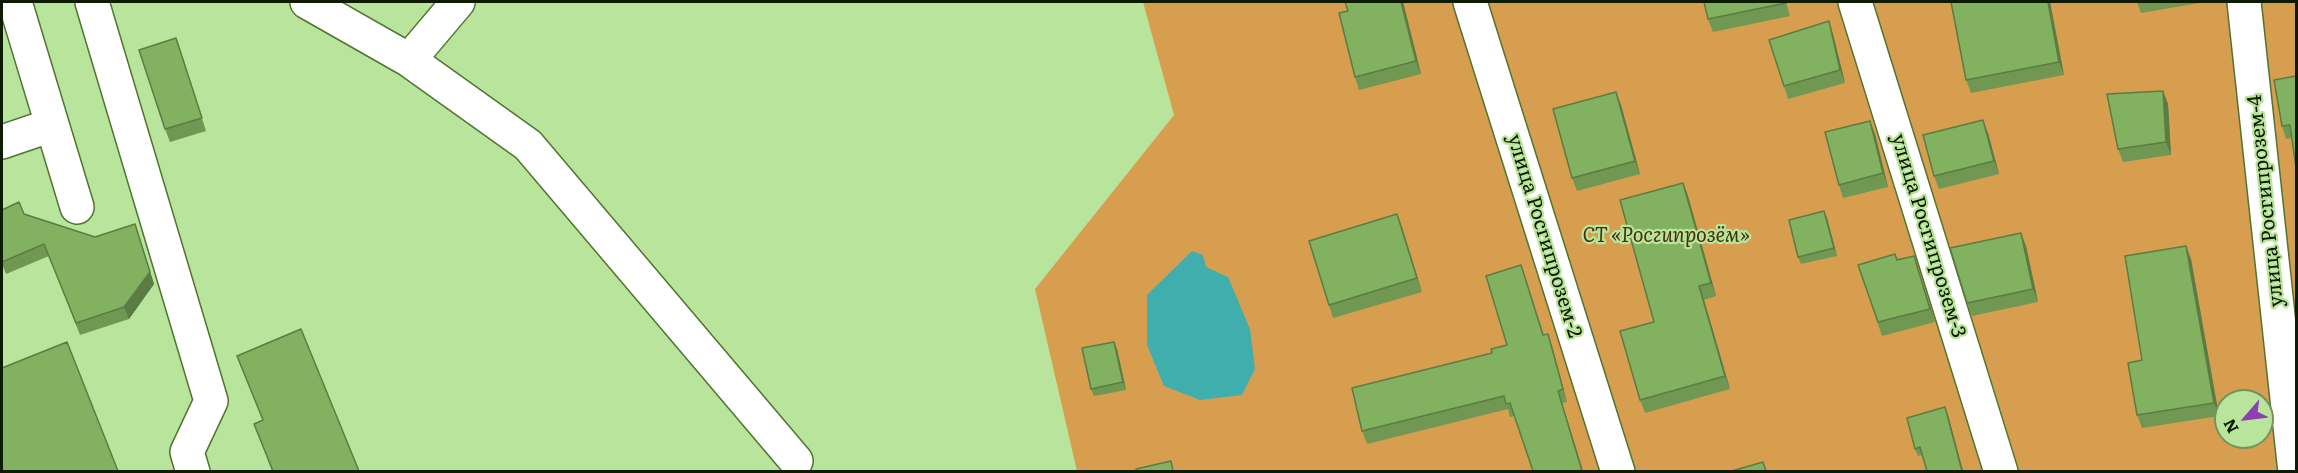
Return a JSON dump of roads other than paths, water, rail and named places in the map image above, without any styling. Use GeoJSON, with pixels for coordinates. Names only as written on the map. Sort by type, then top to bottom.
{"type":"FeatureCollection","features":[{"type":"Feature","properties":{"kind":"street"},"geometry":{"type":"LineString","coordinates":[[15,2],[77,207]]}},
{"type":"Feature","properties":{"kind":"street"},"geometry":{"type":"LineString","coordinates":[[92,2],[211,401],[187,452],[193,471]]}},
{"type":"Feature","properties":{"kind":"street"},"geometry":{"type":"LineString","coordinates":[[307,2],[409,60],[528,145],[796,461]]}},
{"type":"Feature","properties":{"kind":"street"},"geometry":{"type":"LineString","coordinates":[[409,60],[458,2]]}},
{"type":"Feature","properties":{"kind":"street","name":"улица Росгипрозем-2"},"geometry":{"type":"LineString","coordinates":[[1470,2],[1618,471]]}},
{"type":"Feature","properties":{"kind":"street","name":"улица Росгипрозем-3"},"geometry":{"type":"LineString","coordinates":[[1855,2],[2001,471]]}},
{"type":"Feature","properties":{"kind":"street","name":"улица Росгипрозем-4"},"geometry":{"type":"LineString","coordinates":[[2244,2],[2295,471]]}},
{"type":"Feature","properties":{"kind":"street"},"geometry":{"type":"LineString","coordinates":[[2,142],[52,125]]}},
{"type":"Feature","properties":{"kind":"water"},"geometry":{"type":"Polygon","coordinates":[[[1192,251],[1203,255],[1206,267],[1228,277],[1250,329],[1255,369],[1242,395],[1200,400],[1164,386],[1147,345],[1147,295],[1192,251]]]}},
{"type":"Feature","properties":{"kind":"park label","name":"СТ «Росгипрозём»"},"geometry":{"type":"Point","coordinates":[1666,236]}}]}
